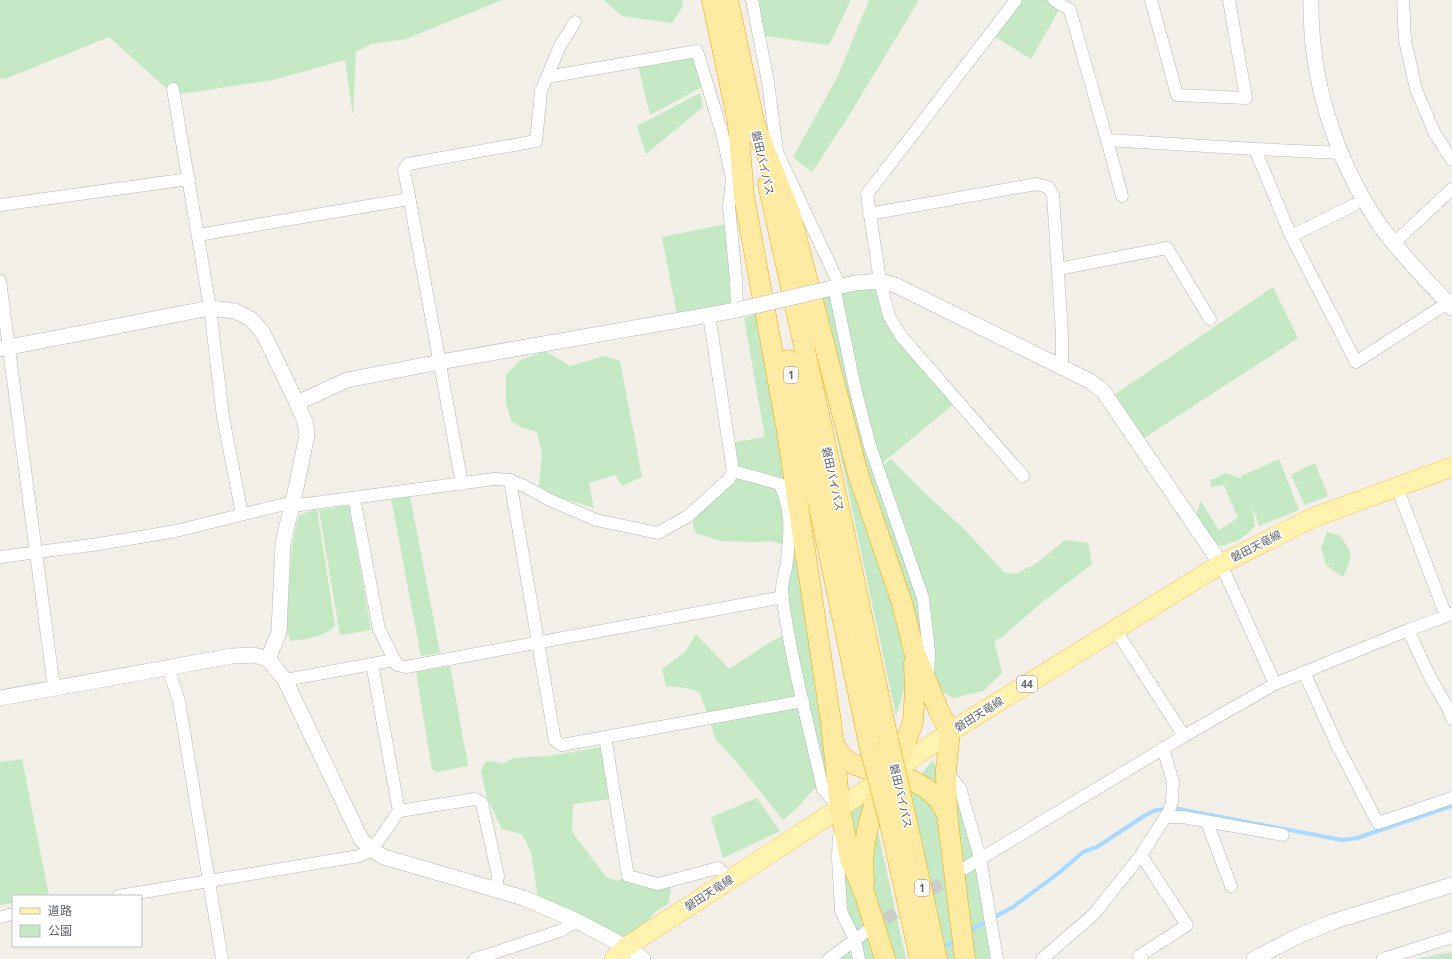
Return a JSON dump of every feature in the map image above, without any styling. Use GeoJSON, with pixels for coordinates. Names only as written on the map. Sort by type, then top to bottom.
{"type":"FeatureCollection","features":[{"type":"Feature","properties":{"kind":"highway","name":"磐田バイパス"},"geometry":{"type":"LineString","coordinates":[[712,0],[746,124],[824,440],[888,739],[898,821],[920,959]]}},
{"type":"Feature","properties":{"kind":"highway","name":"磐田バイパス"},"geometry":{"type":"LineString","coordinates":[[728,0],[746,124],[870,749],[898,821],[937,959]]}},
{"type":"Feature","properties":{"kind":"highway"},"geometry":{"type":"LineString","coordinates":[[746,124],[790,213],[858,474],[902,602],[914,651],[939,711],[950,732],[946,770],[947,814],[965,959]]}},
{"type":"Feature","properties":{"kind":"highway","name":"1"},"geometry":{"type":"LineString","coordinates":[[746,124],[744,196],[786,425],[833,743],[840,808],[850,859],[865,896],[885,959]]}},
{"type":"Feature","properties":{"kind":"highway"},"geometry":{"type":"LineString","coordinates":[[865,896],[863,861],[874,808],[881,787],[893,772],[913,722],[915,689],[914,651]]}},
{"type":"Feature","properties":{"kind":"highway"},"geometry":{"type":"LineString","coordinates":[[833,743],[842,756],[853,764],[869,770],[893,772],[926,788],[939,800],[947,814]]}},
{"type":"Feature","properties":{"kind":"main road","name":"磐田天竜線"},"geometry":{"type":"LineString","coordinates":[[620,953],[730,879],[840,808],[950,732],[1221,564],[1312,518],[1452,467]]}},
{"type":"Feature","properties":{"kind":"street"},"geometry":{"type":"LineString","coordinates":[[752,0],[768,82],[777,152],[834,287],[855,388],[870,446],[923,598],[929,652],[928,684]]}},
{"type":"Feature","properties":{"kind":"street"},"geometry":{"type":"LineString","coordinates":[[1016,0],[867,194],[880,281],[889,316],[901,336],[1023,476]]}},
{"type":"Feature","properties":{"kind":"street"},"geometry":{"type":"LineString","coordinates":[[1054,0],[1070,5],[1122,196]]}},
{"type":"Feature","properties":{"kind":"street"},"geometry":{"type":"LineString","coordinates":[[1151,0],[1177,95],[1246,98],[1229,0]]}},
{"type":"Feature","properties":{"kind":"street"},"geometry":{"type":"LineString","coordinates":[[1255,149],[1291,236],[1356,362],[1450,304],[1394,243],[1377,221],[1352,179],[1341,153],[1320,88],[1312,31],[1311,0]]}},
{"type":"Feature","properties":{"kind":"street"},"geometry":{"type":"LineString","coordinates":[[1403,0],[1406,40],[1416,89],[1435,134],[1452,160]]}},
{"type":"Feature","properties":{"kind":"street"},"geometry":{"type":"LineString","coordinates":[[462,484],[404,169],[408,164],[536,141],[541,90],[560,46],[575,22]]}},
{"type":"Feature","properties":{"kind":"street"},"geometry":{"type":"LineString","coordinates":[[547,77],[697,51],[722,133],[732,179],[729,207],[736,279],[737,310]]}},
{"type":"Feature","properties":{"kind":"street"},"geometry":{"type":"LineString","coordinates":[[173,89],[210,308],[223,417],[242,514]]}},
{"type":"Feature","properties":{"kind":"street"},"geometry":{"type":"LineString","coordinates":[[1107,140],[1341,153]]}},
{"type":"Feature","properties":{"kind":"street"},"geometry":{"type":"LineString","coordinates":[[0,205],[189,179]]}},
{"type":"Feature","properties":{"kind":"street"},"geometry":{"type":"LineString","coordinates":[[869,214],[1036,184],[1048,187],[1053,195],[1062,335],[1062,367]]}},
{"type":"Feature","properties":{"kind":"street"},"geometry":{"type":"LineString","coordinates":[[1394,243],[1452,189]]}},
{"type":"Feature","properties":{"kind":"street"},"geometry":{"type":"LineString","coordinates":[[198,235],[409,199]]}},
{"type":"Feature","properties":{"kind":"street"},"geometry":{"type":"LineString","coordinates":[[1291,236],[1354,205]]}},
{"type":"Feature","properties":{"kind":"street"},"geometry":{"type":"LineString","coordinates":[[1058,270],[1167,248],[1210,319]]}},
{"type":"Feature","properties":{"kind":"street"},"geometry":{"type":"LineString","coordinates":[[0,281],[4,348],[36,553],[54,688]]}},
{"type":"Feature","properties":{"kind":"street"},"geometry":{"type":"LineString","coordinates":[[297,403],[347,380],[440,362],[737,310],[855,283],[880,281],[895,285],[1090,381],[1103,391],[1221,564],[1274,684]]}},
{"type":"Feature","properties":{"kind":"street"},"geometry":{"type":"LineString","coordinates":[[4,348],[210,308],[235,311],[251,319],[262,333],[297,403],[305,422],[307,435],[283,543],[279,632],[268,659]]}},
{"type":"Feature","properties":{"kind":"street"},"geometry":{"type":"LineString","coordinates":[[0,557],[99,544],[176,531],[242,514],[292,504],[354,498],[494,479],[510,480],[550,500],[596,520],[658,533],[688,516],[729,479],[733,471],[709,315]]}},
{"type":"Feature","properties":{"kind":"street"},"geometry":{"type":"LineString","coordinates":[[733,471],[780,484],[786,499],[790,516],[790,538],[782,597],[823,789],[840,808],[838,857],[841,911],[855,940],[859,959]]}},
{"type":"Feature","properties":{"kind":"street"},"geometry":{"type":"LineString","coordinates":[[510,480],[555,741],[562,745],[803,701]]}},
{"type":"Feature","properties":{"kind":"street"},"geometry":{"type":"LineString","coordinates":[[965,868],[1163,748],[1274,684],[1449,615],[1397,487]]}},
{"type":"Feature","properties":{"kind":"street"},"geometry":{"type":"LineString","coordinates":[[354,498],[379,629],[397,665],[406,667],[782,597]]}},
{"type":"Feature","properties":{"kind":"street"},"geometry":{"type":"LineString","coordinates":[[1115,629],[1184,736]]}},
{"type":"Feature","properties":{"kind":"street"},"geometry":{"type":"LineString","coordinates":[[1408,630],[1430,677],[1448,708],[1452,719]]}},
{"type":"Feature","properties":{"kind":"street"},"geometry":{"type":"LineString","coordinates":[[0,698],[232,656],[254,655],[268,659],[285,680],[361,839],[372,850],[384,857],[524,898],[577,921],[620,953],[643,959]]}},
{"type":"Feature","properties":{"kind":"street"},"geometry":{"type":"LineString","coordinates":[[285,680],[394,660]]}},
{"type":"Feature","properties":{"kind":"street"},"geometry":{"type":"LineString","coordinates":[[125,895],[359,856],[372,850],[399,811],[372,664]]}},
{"type":"Feature","properties":{"kind":"street"},"geometry":{"type":"LineString","coordinates":[[168,668],[179,701],[222,959]]}},
{"type":"Feature","properties":{"kind":"street"},"geometry":{"type":"LineString","coordinates":[[1304,672],[1338,747],[1378,823],[1452,798]]}},
{"type":"Feature","properties":{"kind":"street"},"geometry":{"type":"LineString","coordinates":[[605,737],[628,876],[658,884],[718,868],[730,879]]}},
{"type":"Feature","properties":{"kind":"street"},"geometry":{"type":"LineString","coordinates":[[1042,959],[1094,914],[1141,855],[1167,815],[1172,802],[1173,782],[1163,748]]}},
{"type":"Feature","properties":{"kind":"street"},"geometry":{"type":"LineString","coordinates":[[946,770],[960,788],[980,858],[996,955],[1005,959]]}},
{"type":"Feature","properties":{"kind":"street"},"geometry":{"type":"LineString","coordinates":[[399,811],[476,799],[482,803],[498,876],[496,890]]}},
{"type":"Feature","properties":{"kind":"street"},"geometry":{"type":"LineString","coordinates":[[1167,815],[1283,835]]}},
{"type":"Feature","properties":{"kind":"street"},"geometry":{"type":"LineString","coordinates":[[1207,822],[1231,886]]}},
{"type":"Feature","properties":{"kind":"street"},"geometry":{"type":"LineString","coordinates":[[1141,855],[1188,925],[1139,956],[1141,959]]}},
{"type":"Feature","properties":{"kind":"street"},"geometry":{"type":"LineString","coordinates":[[1254,959],[1294,938],[1332,922],[1452,885]]}},
{"type":"Feature","properties":{"kind":"street"},"geometry":{"type":"LineString","coordinates":[[0,916],[12,914]]}},
{"type":"Feature","properties":{"kind":"street"},"geometry":{"type":"LineString","coordinates":[[475,959],[560,931],[577,921]]}},
{"type":"Feature","properties":{"kind":"street"},"geometry":{"type":"LineString","coordinates":[[829,959],[867,931]]}},
{"type":"Feature","properties":{"kind":"street"},"geometry":{"type":"LineString","coordinates":[[1383,959],[1452,937]]}},
{"type":"Feature","properties":{"kind":"green space"},"geometry":{"type":"Polygon","coordinates":[[[0,0],[502,0],[406,39],[371,44],[356,52],[353,116],[345,60],[273,80],[174,95],[109,37],[5,79],[0,78],[0,0]]]}},
{"type":"Feature","properties":{"kind":"green space"},"geometry":{"type":"Polygon","coordinates":[[[604,0],[682,0],[683,6],[672,23],[622,16],[604,0]]]}},
{"type":"Feature","properties":{"kind":"green space"},"geometry":{"type":"Polygon","coordinates":[[[754,0],[851,0],[829,45],[758,35],[754,0]]]}},
{"type":"Feature","properties":{"kind":"green space"},"geometry":{"type":"Polygon","coordinates":[[[869,0],[919,0],[848,117],[812,172],[793,157],[838,76],[869,0]]]}},
{"type":"Feature","properties":{"kind":"green space"},"geometry":{"type":"Polygon","coordinates":[[[1016,0],[1062,0],[1062,5],[1031,59],[991,34],[1016,0]]]}},
{"type":"Feature","properties":{"kind":"green space"},"geometry":{"type":"Polygon","coordinates":[[[691,52],[702,87],[650,115],[637,61],[691,52]]]}},
{"type":"Feature","properties":{"kind":"green space"},"geometry":{"type":"Polygon","coordinates":[[[700,93],[703,107],[646,154],[637,126],[700,93]]]}},
{"type":"Feature","properties":{"kind":"green space"},"geometry":{"type":"Polygon","coordinates":[[[731,223],[734,261],[729,286],[736,301],[678,320],[662,237],[731,223]]]}},
{"type":"Feature","properties":{"kind":"green space"},"geometry":{"type":"Polygon","coordinates":[[[880,281],[891,318],[955,403],[879,466],[879,469],[891,459],[962,527],[1005,573],[1015,574],[1037,563],[1065,540],[1088,543],[1092,564],[1040,604],[1001,638],[994,641],[1002,673],[983,691],[954,698],[937,689],[918,647],[815,299],[835,295],[880,281]]]}},
{"type":"Feature","properties":{"kind":"green space"},"geometry":{"type":"Polygon","coordinates":[[[1273,287],[1298,338],[1138,442],[1108,399],[1273,287]]]}},
{"type":"Feature","properties":{"kind":"green space"},"geometry":{"type":"Polygon","coordinates":[[[762,313],[833,778],[812,791],[796,809],[783,820],[735,760],[716,740],[699,692],[687,688],[666,686],[662,669],[685,652],[696,634],[729,669],[767,644],[788,633],[782,592],[789,546],[770,541],[721,541],[696,533],[693,526],[693,511],[729,479],[729,443],[765,437],[744,318],[762,313]]]}},
{"type":"Feature","properties":{"kind":"green space"},"geometry":{"type":"Polygon","coordinates":[[[545,351],[570,366],[605,356],[620,361],[642,477],[622,486],[615,475],[589,483],[594,508],[555,496],[539,486],[542,454],[537,432],[523,428],[512,422],[506,403],[506,375],[519,361],[545,351]]]}},
{"type":"Feature","properties":{"kind":"green space"},"geometry":{"type":"Polygon","coordinates":[[[834,424],[841,424],[885,551],[910,670],[896,716],[834,424]]]}},
{"type":"Feature","properties":{"kind":"green space"},"geometry":{"type":"Polygon","coordinates":[[[1279,459],[1299,510],[1259,526],[1252,506],[1255,526],[1239,539],[1220,546],[1208,536],[1196,515],[1201,501],[1219,530],[1238,518],[1224,485],[1210,487],[1211,480],[1226,473],[1242,479],[1241,476],[1279,459]]]}},
{"type":"Feature","properties":{"kind":"green space"},"geometry":{"type":"Polygon","coordinates":[[[1315,463],[1328,496],[1305,505],[1291,475],[1315,463]]]}},
{"type":"Feature","properties":{"kind":"green space"},"geometry":{"type":"Polygon","coordinates":[[[410,496],[440,653],[421,656],[391,499],[410,496]]]}},
{"type":"Feature","properties":{"kind":"green space"},"geometry":{"type":"Polygon","coordinates":[[[349,505],[371,630],[340,635],[319,510],[349,505]]]}},
{"type":"Feature","properties":{"kind":"green space"},"geometry":{"type":"Polygon","coordinates":[[[317,509],[335,626],[320,635],[291,641],[286,630],[292,545],[299,515],[317,509]]]}},
{"type":"Feature","properties":{"kind":"green space"},"geometry":{"type":"Polygon","coordinates":[[[1327,532],[1339,535],[1349,551],[1349,564],[1343,577],[1326,565],[1321,548],[1327,532]]]}},
{"type":"Feature","properties":{"kind":"green space"},"geometry":{"type":"Polygon","coordinates":[[[450,666],[468,766],[437,772],[432,769],[416,672],[450,666]]]}},
{"type":"Feature","properties":{"kind":"green space"},"geometry":{"type":"Polygon","coordinates":[[[601,747],[611,799],[573,804],[572,832],[606,877],[617,881],[628,876],[671,889],[668,904],[656,911],[626,947],[536,903],[537,892],[531,852],[522,834],[502,829],[487,798],[481,771],[485,762],[493,761],[502,764],[514,758],[549,756],[601,747]]]}},
{"type":"Feature","properties":{"kind":"green space"},"geometry":{"type":"Polygon","coordinates":[[[22,759],[49,895],[12,895],[12,903],[0,905],[0,762],[22,759]]]}},
{"type":"Feature","properties":{"kind":"green space"},"geometry":{"type":"Polygon","coordinates":[[[932,761],[961,794],[997,959],[941,959],[907,792],[932,761]]]}},
{"type":"Feature","properties":{"kind":"green space"},"geometry":{"type":"Polygon","coordinates":[[[757,798],[780,831],[723,858],[711,817],[757,798]]]}},
{"type":"Feature","properties":{"kind":"green space"},"geometry":{"type":"Polygon","coordinates":[[[871,800],[906,959],[829,959],[854,940],[841,911],[847,814],[871,800]]]}},
{"type":"Feature","properties":{"kind":"green space"},"geometry":{"type":"Polygon","coordinates":[[[1452,952],[1452,959],[1415,959],[1452,952]]]}},
{"type":"Feature","properties":{"kind":"waterway"},"geometry":{"type":"LineString","coordinates":[[967,932],[1013,907],[1060,872],[1083,852],[1097,847],[1144,816],[1156,810],[1179,809],[1342,840],[1357,838],[1452,806]]}},
{"type":"Feature","properties":{"kind":"waterway"},"geometry":{"type":"LineString","coordinates":[[940,951],[956,939]]}},
{"type":"Feature","properties":{"kind":"tunnel"},"geometry":{"type":"LineString","coordinates":[[870,929],[959,872]]}}]}
